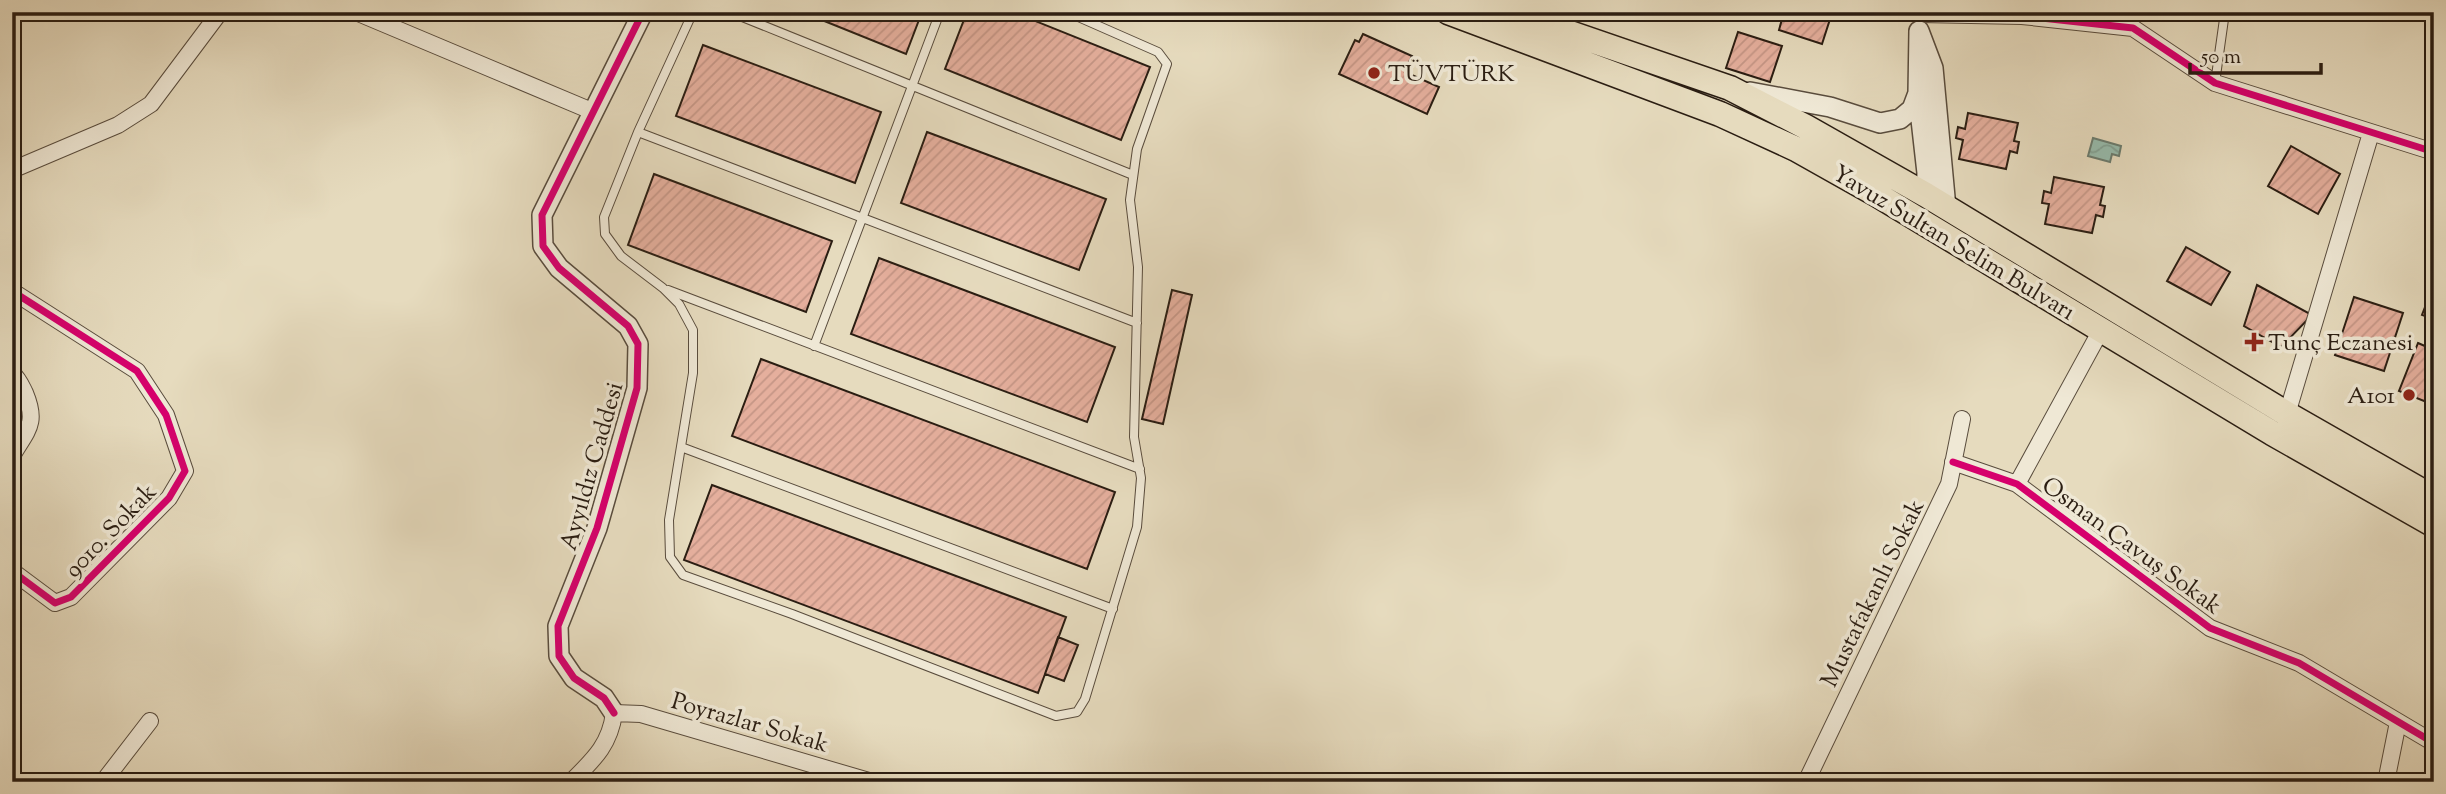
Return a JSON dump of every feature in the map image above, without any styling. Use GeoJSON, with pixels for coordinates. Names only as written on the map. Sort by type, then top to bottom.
{"type":"FeatureCollection","features":[{"type":"Feature","properties":{"kind":"main road","name":"Yavuz Sultan Selim Bulvarı"},"geometry":{"type":"LineString","coordinates":[[1448,12],[1720,114],[1796,149],[1876,194],[2272,433],[2434,525]]}},
{"type":"Feature","properties":{"kind":"main road","name":"Yavuz Sultan Selim Bulvarı"},"geometry":{"type":"LineString","coordinates":[[1508,12],[1730,88],[1806,127],[1936,202],[2287,414],[2434,498]]}},
{"type":"Feature","properties":{"kind":"street"},"geometry":{"type":"LineString","coordinates":[[12,170],[118,125],[151,104],[220,12]]}},
{"type":"Feature","properties":{"kind":"street"},"geometry":{"type":"LineString","coordinates":[[356,12],[594,112]]}},
{"type":"Feature","properties":{"kind":"street","name":"Ayyıldız Caddesi"},"geometry":{"type":"LineString","coordinates":[[614,713],[604,698],[574,678],[559,656],[558,626],[597,528],[636,388],[638,344],[628,326],[559,268],[543,246],[542,215],[643,12]]}},
{"type":"Feature","properties":{"kind":"street"},"geometry":{"type":"LineString","coordinates":[[1920,19],[2022,16],[2133,27],[2215,83],[2434,152]]}},
{"type":"Feature","properties":{"kind":"street"},"geometry":{"type":"LineString","coordinates":[[1920,19],[1918,93],[1927,173],[1936,202]]}},
{"type":"Feature","properties":{"kind":"street"},"geometry":{"type":"LineString","coordinates":[[1920,19],[1933,68],[1936,202]]}},
{"type":"Feature","properties":{"kind":"street"},"geometry":{"type":"LineString","coordinates":[[1730,88],[1830,107],[1880,124],[1900,119],[1912,109],[1918,93]]}},
{"type":"Feature","properties":{"kind":"street"},"geometry":{"type":"LineString","coordinates":[[2287,414],[2371,133]]}},
{"type":"Feature","properties":{"kind":"street","name":"9010. Sokak"},"geometry":{"type":"LineString","coordinates":[[12,290],[136,371],[166,415],[185,471],[169,498],[71,597],[55,603],[12,571]]}},
{"type":"Feature","properties":{"kind":"street"},"geometry":{"type":"LineString","coordinates":[[2017,484],[2101,330]]}},
{"type":"Feature","properties":{"kind":"street"},"geometry":{"type":"LineString","coordinates":[[12,373],[18,379],[32,409],[29,429],[12,456]]}},
{"type":"Feature","properties":{"kind":"street","name":"Mustafakanlı Sokak"},"geometry":{"type":"LineString","coordinates":[[1806,782],[1950,484],[1962,419]]}},
{"type":"Feature","properties":{"kind":"street","name":"Osman Çavuş Sokak"},"geometry":{"type":"LineString","coordinates":[[1954,462],[2017,484],[2210,628],[2299,663],[2434,743]]}},
{"type":"Feature","properties":{"kind":"street"},"geometry":{"type":"LineString","coordinates":[[571,782],[594,759],[611,733],[614,713]]}},
{"type":"Feature","properties":{"kind":"street","name":"Poyrazlar Sokak"},"geometry":{"type":"LineString","coordinates":[[614,713],[641,714],[872,782]]}},
{"type":"Feature","properties":{"kind":"street"},"geometry":{"type":"LineString","coordinates":[[103,782],[150,721]]}},
{"type":"Feature","properties":{"kind":"street"},"geometry":{"type":"LineString","coordinates":[[2386,782],[2398,722]]}},
{"type":"Feature","properties":{"kind":"lane"},"geometry":{"type":"LineString","coordinates":[[693,12],[638,132],[604,217],[605,234],[621,256],[663,288],[679,304],[692,330],[693,373],[669,520],[670,558],[682,575],[792,614],[1056,716],[1077,712],[1086,699],[1137,527],[1141,478],[1135,437],[1138,267],[1130,200],[1137,149],[1167,64],[1158,52],[1067,12]]}},
{"type":"Feature","properties":{"kind":"lane"},"geometry":{"type":"LineString","coordinates":[[730,12],[1133,175]]}},
{"type":"Feature","properties":{"kind":"lane"},"geometry":{"type":"LineString","coordinates":[[814,346],[940,12]]}},
{"type":"Feature","properties":{"kind":"lane"},"geometry":{"type":"LineString","coordinates":[[2215,83],[2225,12]]}},
{"type":"Feature","properties":{"kind":"lane"},"geometry":{"type":"LineString","coordinates":[[638,132],[1137,323]]}},
{"type":"Feature","properties":{"kind":"lane"},"geometry":{"type":"LineString","coordinates":[[663,288],[1140,469]]}},
{"type":"Feature","properties":{"kind":"lane"},"geometry":{"type":"LineString","coordinates":[[681,447],[1113,609]]}},
{"type":"Feature","properties":{"kind":"water"},"geometry":{"type":"Polygon","coordinates":[[[2093,138],[2121,146],[2119,156],[2112,154],[2110,162],[2088,156],[2093,138]]]}},
{"type":"Feature","properties":{"kind":"building"},"geometry":{"type":"Polygon","coordinates":[[[802,12],[922,12],[906,54],[802,12]]]}},
{"type":"Feature","properties":{"kind":"building"},"geometry":{"type":"Polygon","coordinates":[[[967,12],[1013,12],[1150,67],[1121,140],[945,69],[967,12]]]}},
{"type":"Feature","properties":{"kind":"building"},"geometry":{"type":"Polygon","coordinates":[[[1784,12],[1820,12],[1831,16],[1822,44],[1779,30],[1784,12]]]}},
{"type":"Feature","properties":{"kind":"building"},"geometry":{"type":"Polygon","coordinates":[[[1738,32],[1782,46],[1770,82],[1726,68],[1738,32]]]}},
{"type":"Feature","properties":{"kind":"building","name":"TÜVTÜRK"},"geometry":{"type":"Polygon","coordinates":[[[1363,34],[1412,56],[1405,72],[1439,87],[1427,114],[1339,74],[1355,40],[1359,42],[1363,34]]]}},
{"type":"Feature","properties":{"kind":"building"},"geometry":{"type":"Polygon","coordinates":[[[703,45],[881,112],[855,183],[676,116],[703,45]]]}},
{"type":"Feature","properties":{"kind":"building"},"geometry":{"type":"Polygon","coordinates":[[[1968,113],[2018,123],[2014,141],[2019,142],[2017,153],[2010,151],[2006,169],[1959,159],[1963,140],[1956,138],[1958,127],[1965,129],[1968,113]]]}},
{"type":"Feature","properties":{"kind":"building"},"geometry":{"type":"Polygon","coordinates":[[[927,132],[1106,199],[1079,270],[901,203],[927,132]]]}},
{"type":"Feature","properties":{"kind":"building"},"geometry":{"type":"Polygon","coordinates":[[[2291,146],[2340,174],[2318,214],[2268,186],[2291,146]]]}},
{"type":"Feature","properties":{"kind":"building"},"geometry":{"type":"Polygon","coordinates":[[[654,174],[832,241],[806,312],[628,245],[654,174]]]}},
{"type":"Feature","properties":{"kind":"building"},"geometry":{"type":"Polygon","coordinates":[[[2054,177],[2104,187],[2100,205],[2105,206],[2103,217],[2096,215],[2092,233],[2045,224],[2049,204],[2042,203],[2044,191],[2051,193],[2054,177]]]}},
{"type":"Feature","properties":{"kind":"building"},"geometry":{"type":"Polygon","coordinates":[[[2186,247],[2230,272],[2211,305],[2167,281],[2186,247]]]}},
{"type":"Feature","properties":{"kind":"building"},"geometry":{"type":"Polygon","coordinates":[[[879,258],[1115,347],[1087,422],[851,334],[879,258]]]}},
{"type":"Feature","properties":{"kind":"building"},"geometry":{"type":"Polygon","coordinates":[[[2434,284],[2434,319],[2422,315],[2434,284]]]}},
{"type":"Feature","properties":{"kind":"building"},"geometry":{"type":"Polygon","coordinates":[[[2257,285],[2312,315],[2281,347],[2244,326],[2257,285]]]}},
{"type":"Feature","properties":{"kind":"building"},"geometry":{"type":"Polygon","coordinates":[[[1172,290],[1192,295],[1163,424],[1142,419],[1172,290]]]}},
{"type":"Feature","properties":{"kind":"building"},"geometry":{"type":"Polygon","coordinates":[[[2354,297],[2403,313],[2384,371],[2335,355],[2354,297]]]}},
{"type":"Feature","properties":{"kind":"building"},"geometry":{"type":"Polygon","coordinates":[[[2418,343],[2434,350],[2434,405],[2399,391],[2418,343]]]}},
{"type":"Feature","properties":{"kind":"building"},"geometry":{"type":"Polygon","coordinates":[[[761,359],[1115,492],[1087,569],[732,436],[761,359]]]}},
{"type":"Feature","properties":{"kind":"building"},"geometry":{"type":"Polygon","coordinates":[[[712,485],[1066,617],[1038,693],[684,560],[712,485]]]}},
{"type":"Feature","properties":{"kind":"building"},"geometry":{"type":"Polygon","coordinates":[[[1058,637],[1078,645],[1064,681],[1045,674],[1058,637]]]}},
{"type":"Feature","properties":{"kind":"cycle path"},"geometry":{"type":"LineString","coordinates":[[614,713],[604,698],[574,678],[559,656],[558,626],[597,528],[637,388],[638,344],[628,326],[559,268],[543,246],[542,215],[643,12]]}},
{"type":"Feature","properties":{"kind":"cycle path"},"geometry":{"type":"LineString","coordinates":[[1920,14],[2022,16],[2133,28],[2215,83],[2434,152]]}},
{"type":"Feature","properties":{"kind":"cycle path"},"geometry":{"type":"LineString","coordinates":[[12,291],[137,371],[166,415],[185,471],[169,498],[71,597],[55,603],[12,571]]}},
{"type":"Feature","properties":{"kind":"cycle path"},"geometry":{"type":"LineString","coordinates":[[1953,462],[2017,484],[2210,628],[2299,663],[2434,743]]}},
{"type":"Feature","properties":{"kind":"place","name":"TÜVTÜRK"},"geometry":{"type":"Point","coordinates":[1374,73]}},
{"type":"Feature","properties":{"kind":"place","name":"Tunç Eczanesi"},"geometry":{"type":"Point","coordinates":[2254,342]}},
{"type":"Feature","properties":{"kind":"place","name":"A101"},"geometry":{"type":"Point","coordinates":[2409,395]}}]}
